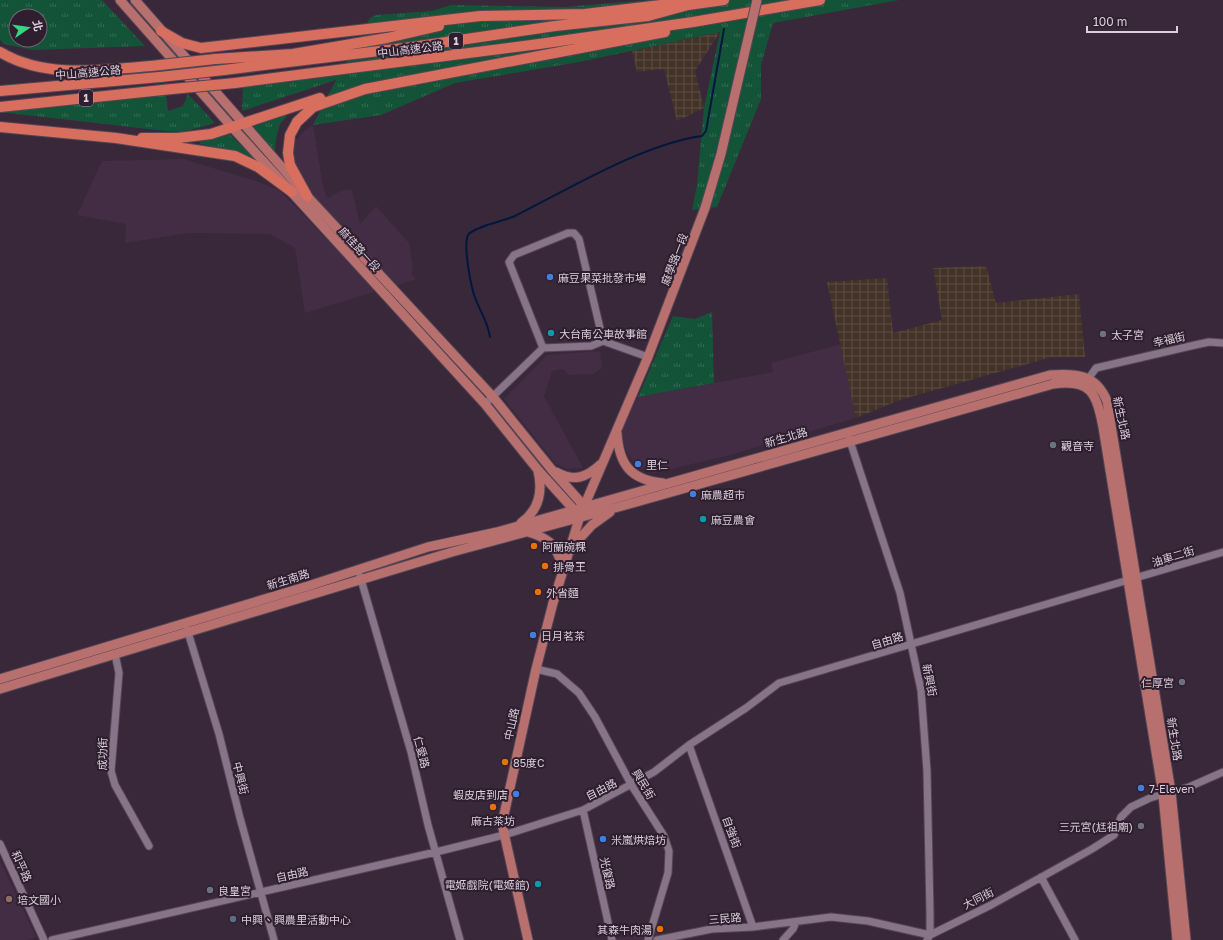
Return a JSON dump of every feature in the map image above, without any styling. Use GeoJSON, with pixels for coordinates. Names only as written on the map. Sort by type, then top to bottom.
{"type":"FeatureCollection","features":[{"type":"Feature","properties":{"kind":"highway","name":"中山高速公路"},"geometry":{"type":"LineString","coordinates":[[0,91],[160,77],[412,47],[555,26],[648,16],[688,5],[724,0]]}},
{"type":"Feature","properties":{"kind":"highway","name":"中山高速公路"},"geometry":{"type":"LineString","coordinates":[[0,108],[235,83],[539,44],[693,22],[820,0]]}},
{"type":"Feature","properties":{"kind":"highway"},"geometry":{"type":"LineString","coordinates":[[161,30],[182,43],[201,48],[480,16],[585,14],[660,5],[688,5]]}},
{"type":"Feature","properties":{"kind":"highway"},"geometry":{"type":"LineString","coordinates":[[0,52],[24,64],[45,68],[78,71],[151,66],[215,59],[293,54],[387,38],[480,16]]}},
{"type":"Feature","properties":{"kind":"highway"},"geometry":{"type":"LineString","coordinates":[[116,138],[192,137],[211,134],[333,95],[512,60],[628,40],[665,32],[693,22]]}},
{"type":"Feature","properties":{"kind":"highway"},"geometry":{"type":"LineString","coordinates":[[307,196],[290,165],[288,153],[290,135],[297,122],[313,107],[365,89]]}},
{"type":"Feature","properties":{"kind":"highway"},"geometry":{"type":"LineString","coordinates":[[0,127],[116,138],[235,156],[258,167],[292,192]]}},
{"type":"Feature","properties":{"kind":"main road","name":"麻佳路一段"},"geometry":{"type":"LineString","coordinates":[[120,0],[237,125],[307,196],[493,396],[552,470],[584,506]]}},
{"type":"Feature","properties":{"kind":"main road","name":"麻佳路一段"},"geometry":{"type":"LineString","coordinates":[[135,0],[292,192],[485,404],[538,470],[580,516]]}},
{"type":"Feature","properties":{"kind":"main road","name":"麻學路一段"},"geometry":{"type":"LineString","coordinates":[[580,516],[648,357],[706,208],[721,154],[757,0]]}},
{"type":"Feature","properties":{"kind":"main road","name":"新生北路"},"geometry":{"type":"LineString","coordinates":[[580,516],[622,506],[1050,375],[1074,374],[1104,394],[1107,401],[1133,580],[1167,794],[1186,940]]}},
{"type":"Feature","properties":{"kind":"main road"},"geometry":{"type":"LineString","coordinates":[[617,431],[618,446],[623,460],[630,471],[639,478],[652,482],[668,483]]}},
{"type":"Feature","properties":{"kind":"main road","name":"新生北路"},"geometry":{"type":"LineString","coordinates":[[584,506],[849,436]]}},
{"type":"Feature","properties":{"kind":"main road"},"geometry":{"type":"LineString","coordinates":[[552,470],[563,476],[580,478],[592,472],[603,461]]}},
{"type":"Feature","properties":{"kind":"main road"},"geometry":{"type":"LineString","coordinates":[[538,470],[541,486],[536,506],[522,528],[551,542],[557,549],[563,567]]}},
{"type":"Feature","properties":{"kind":"main road","name":"新生南路"},"geometry":{"type":"LineString","coordinates":[[522,528],[584,506]]}},
{"type":"Feature","properties":{"kind":"main road"},"geometry":{"type":"LineString","coordinates":[[567,552],[592,525],[603,516],[622,506]]}},
{"type":"Feature","properties":{"kind":"main road","name":"新生南路"},"geometry":{"type":"LineString","coordinates":[[0,679],[187,627],[360,574],[522,528],[580,516]]}},
{"type":"Feature","properties":{"kind":"main road","name":"中山路"},"geometry":{"type":"LineString","coordinates":[[528,940],[504,835],[502,816],[536,669],[567,552],[580,516]]}},
{"type":"Feature","properties":{"kind":"main road","name":"新生南路"},"geometry":{"type":"LineString","coordinates":[[0,689],[115,654],[187,627]]}},
{"type":"Feature","properties":{"kind":"main road","name":"新生北路"},"geometry":{"type":"LineString","coordinates":[[1167,794],[1177,940]]}},
{"type":"Feature","properties":{"kind":"street"},"geometry":{"type":"LineString","coordinates":[[543,348],[509,262],[514,255],[568,233],[574,233],[579,239],[603,341]]}},
{"type":"Feature","properties":{"kind":"street"},"geometry":{"type":"LineString","coordinates":[[485,404],[543,348],[591,346],[603,341],[648,357]]}},
{"type":"Feature","properties":{"kind":"street","name":"幸福街"},"geometry":{"type":"LineString","coordinates":[[1086,382],[1096,368],[1209,342],[1223,343]]}},
{"type":"Feature","properties":{"kind":"street","name":"新興街"},"geometry":{"type":"LineString","coordinates":[[849,436],[900,593],[924,703],[929,836],[930,938]]}},
{"type":"Feature","properties":{"kind":"street","name":"油車二街"},"geometry":{"type":"LineString","coordinates":[[1133,580],[1223,552]]}},
{"type":"Feature","properties":{"kind":"street","name":"仁愛路"},"geometry":{"type":"LineString","coordinates":[[360,574],[411,752],[460,940]]}},
{"type":"Feature","properties":{"kind":"street","name":"自由路"},"geometry":{"type":"LineString","coordinates":[[52,940],[436,852],[504,835],[583,810],[632,786],[654,772],[689,745],[746,708],[779,683],[1133,580]]}},
{"type":"Feature","properties":{"kind":"street","name":"中興街"},"geometry":{"type":"LineString","coordinates":[[187,627],[219,734],[274,940]]}},
{"type":"Feature","properties":{"kind":"street","name":"成功街"},"geometry":{"type":"LineString","coordinates":[[115,654],[119,673],[111,771],[115,785],[149,846]]}},
{"type":"Feature","properties":{"kind":"street","name":"興民街"},"geometry":{"type":"LineString","coordinates":[[536,669],[557,674],[579,693],[632,786],[664,836],[670,860],[648,940]]}},
{"type":"Feature","properties":{"kind":"street","name":"自強街"},"geometry":{"type":"LineString","coordinates":[[689,745],[753,927]]}},
{"type":"Feature","properties":{"kind":"street","name":"大同街"},"geometry":{"type":"LineString","coordinates":[[930,938],[1092,849],[1114,835],[1121,817],[1131,807],[1223,772]]}},
{"type":"Feature","properties":{"kind":"street","name":"光復路"},"geometry":{"type":"LineString","coordinates":[[583,810],[612,940]]}},
{"type":"Feature","properties":{"kind":"street","name":"和平路"},"geometry":{"type":"LineString","coordinates":[[0,844],[44,940]]}},
{"type":"Feature","properties":{"kind":"street"},"geometry":{"type":"LineString","coordinates":[[1041,877],[1074,940]]}},
{"type":"Feature","properties":{"kind":"street"},"geometry":{"type":"LineString","coordinates":[[783,940],[793,929],[796,922],[823,917],[842,917],[930,938]]}},
{"type":"Feature","properties":{"kind":"street","name":"三民路"},"geometry":{"type":"LineString","coordinates":[[657,940],[712,929],[753,927],[796,922]]}},
{"type":"Feature","properties":{"kind":"shaded area"},"geometry":{"type":"Polygon","coordinates":[[[720,32],[695,71],[704,108],[677,121],[664,69],[637,72],[632,51],[720,32]]]}},
{"type":"Feature","properties":{"kind":"shaded area"},"geometry":{"type":"Polygon","coordinates":[[[313,125],[323,186],[327,198],[343,190],[352,190],[360,224],[376,206],[409,243],[413,267],[412,275],[416,279],[393,287],[302,183],[293,161],[291,150],[295,141],[304,131],[313,125]]]}},
{"type":"Feature","properties":{"kind":"shaded area"},"geometry":{"type":"Polygon","coordinates":[[[183,159],[256,181],[279,190],[377,291],[305,313],[295,248],[270,234],[189,233],[125,243],[126,224],[77,215],[102,161],[183,159]]]}},
{"type":"Feature","properties":{"kind":"shaded area"},"geometry":{"type":"Polygon","coordinates":[[[986,266],[996,303],[1079,294],[1085,357],[1052,357],[900,400],[856,418],[827,282],[887,278],[893,333],[942,320],[933,268],[986,266]]]}},
{"type":"Feature","properties":{"kind":"shaded area"},"geometry":{"type":"Polygon","coordinates":[[[841,344],[856,418],[726,456],[654,473],[638,468],[628,454],[620,434],[638,397],[773,372],[771,363],[841,344]]]}},
{"type":"Feature","properties":{"kind":"shaded area"},"geometry":{"type":"Polygon","coordinates":[[[600,351],[602,368],[593,374],[568,375],[563,369],[552,371],[544,396],[583,468],[567,469],[556,464],[504,399],[547,355],[600,351]]]}},
{"type":"Feature","properties":{"kind":"shaded area","name":"培文國小"},"geometry":{"type":"Polygon","coordinates":[[[0,861],[36,937],[28,940],[0,940],[0,861]]]}},
{"type":"Feature","properties":{"kind":"shaded area"},"geometry":{"type":"Polygon","coordinates":[[[663,929],[665,940],[611,940],[663,929]]]}},
{"type":"Feature","properties":{"kind":"green space"},"geometry":{"type":"Polygon","coordinates":[[[0,0],[102,0],[145,46],[33,50],[23,48],[48,48],[48,8],[8,8],[8,45],[4,44],[0,40],[0,0]]]}},
{"type":"Feature","properties":{"kind":"green space"},"geometry":{"type":"Polygon","coordinates":[[[650,0],[899,0],[773,23],[761,65],[761,99],[717,207],[692,210],[697,185],[704,108],[720,32],[579,62],[455,83],[381,115],[313,125],[336,80],[242,111],[243,86],[340,74],[370,18],[376,15],[432,11],[451,5],[563,7],[650,0]]]}},
{"type":"Feature","properties":{"kind":"green space"},"geometry":{"type":"Polygon","coordinates":[[[188,94],[214,122],[212,124],[182,132],[0,112],[166,95],[168,111],[183,106],[188,94]]]}},
{"type":"Feature","properties":{"kind":"green space"},"geometry":{"type":"Polygon","coordinates":[[[291,111],[280,124],[276,138],[275,151],[245,120],[291,111]]]}},
{"type":"Feature","properties":{"kind":"green space"},"geometry":{"type":"Polygon","coordinates":[[[223,128],[254,158],[248,158],[233,151],[200,144],[199,140],[223,128]]]}},
{"type":"Feature","properties":{"kind":"green space"},"geometry":{"type":"Polygon","coordinates":[[[712,312],[714,383],[638,397],[673,316],[695,319],[712,312]]]}},
{"type":"Feature","properties":{"kind":"waterway"},"geometry":{"type":"LineString","coordinates":[[490,337],[488,327],[472,287],[466,248],[468,235],[476,229],[515,216],[582,181],[631,158],[655,148],[702,136],[706,131],[724,29]]}},
{"type":"Feature","properties":{"kind":"place","name":"麻豆果菜批發市場"},"geometry":{"type":"Point","coordinates":[550,277]}},
{"type":"Feature","properties":{"kind":"place","name":"大台南公車故事館"},"geometry":{"type":"Point","coordinates":[551,333]}},
{"type":"Feature","properties":{"kind":"place","name":"太子宮"},"geometry":{"type":"Point","coordinates":[1103,334]}},
{"type":"Feature","properties":{"kind":"place","name":"觀音寺"},"geometry":{"type":"Point","coordinates":[1053,445]}},
{"type":"Feature","properties":{"kind":"place","name":"里仁"},"geometry":{"type":"Point","coordinates":[638,464]}},
{"type":"Feature","properties":{"kind":"place","name":"麻農超市"},"geometry":{"type":"Point","coordinates":[693,494]}},
{"type":"Feature","properties":{"kind":"place","name":"麻豆農會"},"geometry":{"type":"Point","coordinates":[703,519]}},
{"type":"Feature","properties":{"kind":"place","name":"阿蘭碗粿"},"geometry":{"type":"Point","coordinates":[534,546]}},
{"type":"Feature","properties":{"kind":"place","name":"排骨王"},"geometry":{"type":"Point","coordinates":[545,566]}},
{"type":"Feature","properties":{"kind":"place","name":"外省麵"},"geometry":{"type":"Point","coordinates":[538,592]}},
{"type":"Feature","properties":{"kind":"place","name":"日月茗茶"},"geometry":{"type":"Point","coordinates":[533,635]}},
{"type":"Feature","properties":{"kind":"place","name":"仁厚宮"},"geometry":{"type":"Point","coordinates":[1182,682]}},
{"type":"Feature","properties":{"kind":"place","name":"85度C"},"geometry":{"type":"Point","coordinates":[505,762]}},
{"type":"Feature","properties":{"kind":"place","name":"7-Eleven"},"geometry":{"type":"Point","coordinates":[1141,788]}},
{"type":"Feature","properties":{"kind":"place","name":"蝦皮店到店"},"geometry":{"type":"Point","coordinates":[516,794]}},
{"type":"Feature","properties":{"kind":"place","name":"麻古茶坊"},"geometry":{"type":"Point","coordinates":[493,807]}},
{"type":"Feature","properties":{"kind":"place","name":"三元宮(尪祖廟)"},"geometry":{"type":"Point","coordinates":[1141,826]}},
{"type":"Feature","properties":{"kind":"place","name":"米嵐烘焙坊"},"geometry":{"type":"Point","coordinates":[603,839]}},
{"type":"Feature","properties":{"kind":"place","name":"電姬戲院(電姬館)"},"geometry":{"type":"Point","coordinates":[538,884]}},
{"type":"Feature","properties":{"kind":"place","name":"良皇宮"},"geometry":{"type":"Point","coordinates":[210,890]}},
{"type":"Feature","properties":{"kind":"place","name":"培文國小"},"geometry":{"type":"Point","coordinates":[9,899]}},
{"type":"Feature","properties":{"kind":"place","name":"中興、興農里活動中心"},"geometry":{"type":"Point","coordinates":[233,919]}},
{"type":"Feature","properties":{"kind":"place","name":"其森牛肉湯"},"geometry":{"type":"Point","coordinates":[660,929]}}]}
